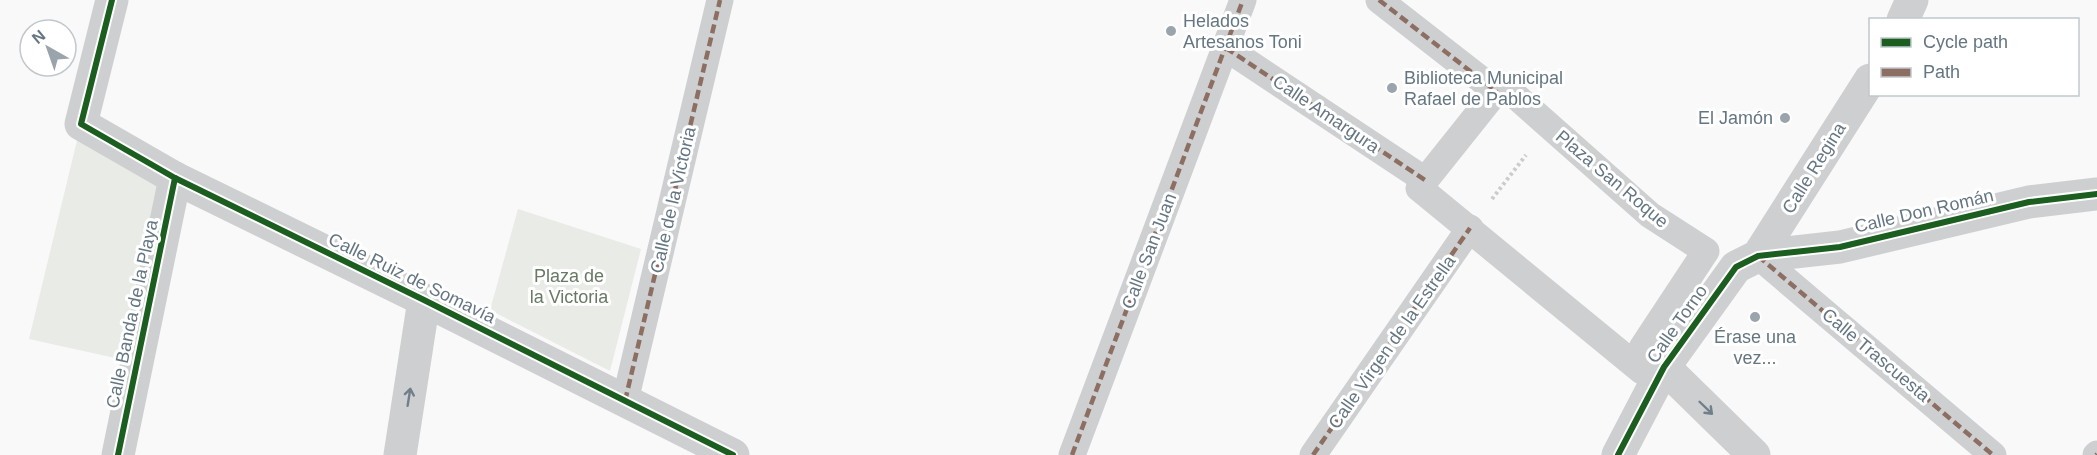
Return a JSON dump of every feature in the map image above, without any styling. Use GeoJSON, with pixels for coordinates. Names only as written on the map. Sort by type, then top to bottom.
{"type":"FeatureCollection","features":[{"type":"Feature","properties":{"kind":"street","name":"Calle Ruiz de Somavía"},"geometry":{"type":"LineString","coordinates":[[112,0],[81,124],[175,178],[733,455]]}},
{"type":"Feature","properties":{"kind":"street","name":"Calle de la Victoria"},"geometry":{"type":"LineString","coordinates":[[626,401],[720,0]]}},
{"type":"Feature","properties":{"kind":"street","name":"Calle San Juan"},"geometry":{"type":"LineString","coordinates":[[1072,455],[1244,0]]}},
{"type":"Feature","properties":{"kind":"street"},"geometry":{"type":"LineString","coordinates":[[1379,0],[1497,92],[1425,180]]}},
{"type":"Feature","properties":{"kind":"street"},"geometry":{"type":"LineString","coordinates":[[1904,18],[1912,0]]}},
{"type":"Feature","properties":{"kind":"street","name":"Calle Amargura"},"geometry":{"type":"LineString","coordinates":[[1226,48],[1425,180]]}},
{"type":"Feature","properties":{"kind":"street","name":"Calle Regina"},"geometry":{"type":"LineString","coordinates":[[1758,256],[1869,82]]}},
{"type":"Feature","properties":{"kind":"street","name":"Plaza San Roque"},"geometry":{"type":"LineString","coordinates":[[1425,180],[1419,188],[1642,371],[1642,348],[1706,251],[1650,215],[1502,84],[1497,92]]}},
{"type":"Feature","properties":{"kind":"street","name":"Calle Banda de la Playa"},"geometry":{"type":"LineString","coordinates":[[118,455],[175,178]]}},
{"type":"Feature","properties":{"kind":"street","name":"Calle Don Román"},"geometry":{"type":"LineString","coordinates":[[1758,256],[1840,247],[2029,202],[2097,194]]}},
{"type":"Feature","properties":{"kind":"street","name":"Calle Virgen de la Estrella"},"geometry":{"type":"LineString","coordinates":[[1313,455],[1470,228]]}},
{"type":"Feature","properties":{"kind":"street","name":"Calle Torno"},"geometry":{"type":"LineString","coordinates":[[1618,455],[1664,368],[1736,267],[1758,256]]}},
{"type":"Feature","properties":{"kind":"street","name":"Calle Trascuesta"},"geometry":{"type":"LineString","coordinates":[[1758,256],[1993,455]]}},
{"type":"Feature","properties":{"kind":"street"},"geometry":{"type":"LineString","coordinates":[[400,455],[424,300]]}},
{"type":"Feature","properties":{"kind":"street"},"geometry":{"type":"LineString","coordinates":[[1664,368],[1754,455]]}},
{"type":"Feature","properties":{"kind":"path"},"geometry":{"type":"LineString","coordinates":[[1470,228],[1528,153]]}},
{"type":"Feature","properties":{"kind":"green space"},"geometry":{"type":"Polygon","coordinates":[[[81,124],[175,178],[138,363],[29,339],[81,124]]]}},
{"type":"Feature","properties":{"kind":"green space","name":"Plaza de la Victoria"},"geometry":{"type":"Polygon","coordinates":[[[518,209],[641,249],[610,371],[490,310],[518,209]]]}},
{"type":"Feature","properties":{"kind":"marked path"},"geometry":{"type":"LineString","coordinates":[[625,401],[720,0]]}},
{"type":"Feature","properties":{"kind":"marked path"},"geometry":{"type":"LineString","coordinates":[[1072,455],[1243,0]]}},
{"type":"Feature","properties":{"kind":"marked path"},"geometry":{"type":"LineString","coordinates":[[1379,0],[1497,92]]}},
{"type":"Feature","properties":{"kind":"marked path"},"geometry":{"type":"LineString","coordinates":[[1226,48],[1425,180]]}},
{"type":"Feature","properties":{"kind":"marked path"},"geometry":{"type":"LineString","coordinates":[[1313,455],[1470,228]]}},
{"type":"Feature","properties":{"kind":"marked path"},"geometry":{"type":"LineString","coordinates":[[1758,256],[1993,455]]}},
{"type":"Feature","properties":{"kind":"cycle path"},"geometry":{"type":"LineString","coordinates":[[112,0],[81,124],[175,178],[733,455]]}},
{"type":"Feature","properties":{"kind":"cycle path"},"geometry":{"type":"LineString","coordinates":[[118,455],[175,178]]}},
{"type":"Feature","properties":{"kind":"cycle path"},"geometry":{"type":"LineString","coordinates":[[1618,455],[1664,367],[1736,267],[1758,256],[1840,247],[2029,202],[2097,194]]}},
{"type":"Feature","properties":{"kind":"place","name":"Helados Artesanos Toni"},"geometry":{"type":"Point","coordinates":[1171,31]}},
{"type":"Feature","properties":{"kind":"place","name":"Biblioteca Municipal Rafael de Pablos"},"geometry":{"type":"Point","coordinates":[1392,88]}},
{"type":"Feature","properties":{"kind":"place","name":"El Jamón"},"geometry":{"type":"Point","coordinates":[1785,118]}},
{"type":"Feature","properties":{"kind":"place","name":"Érase una vez..."},"geometry":{"type":"Point","coordinates":[1755,317]}}]}
